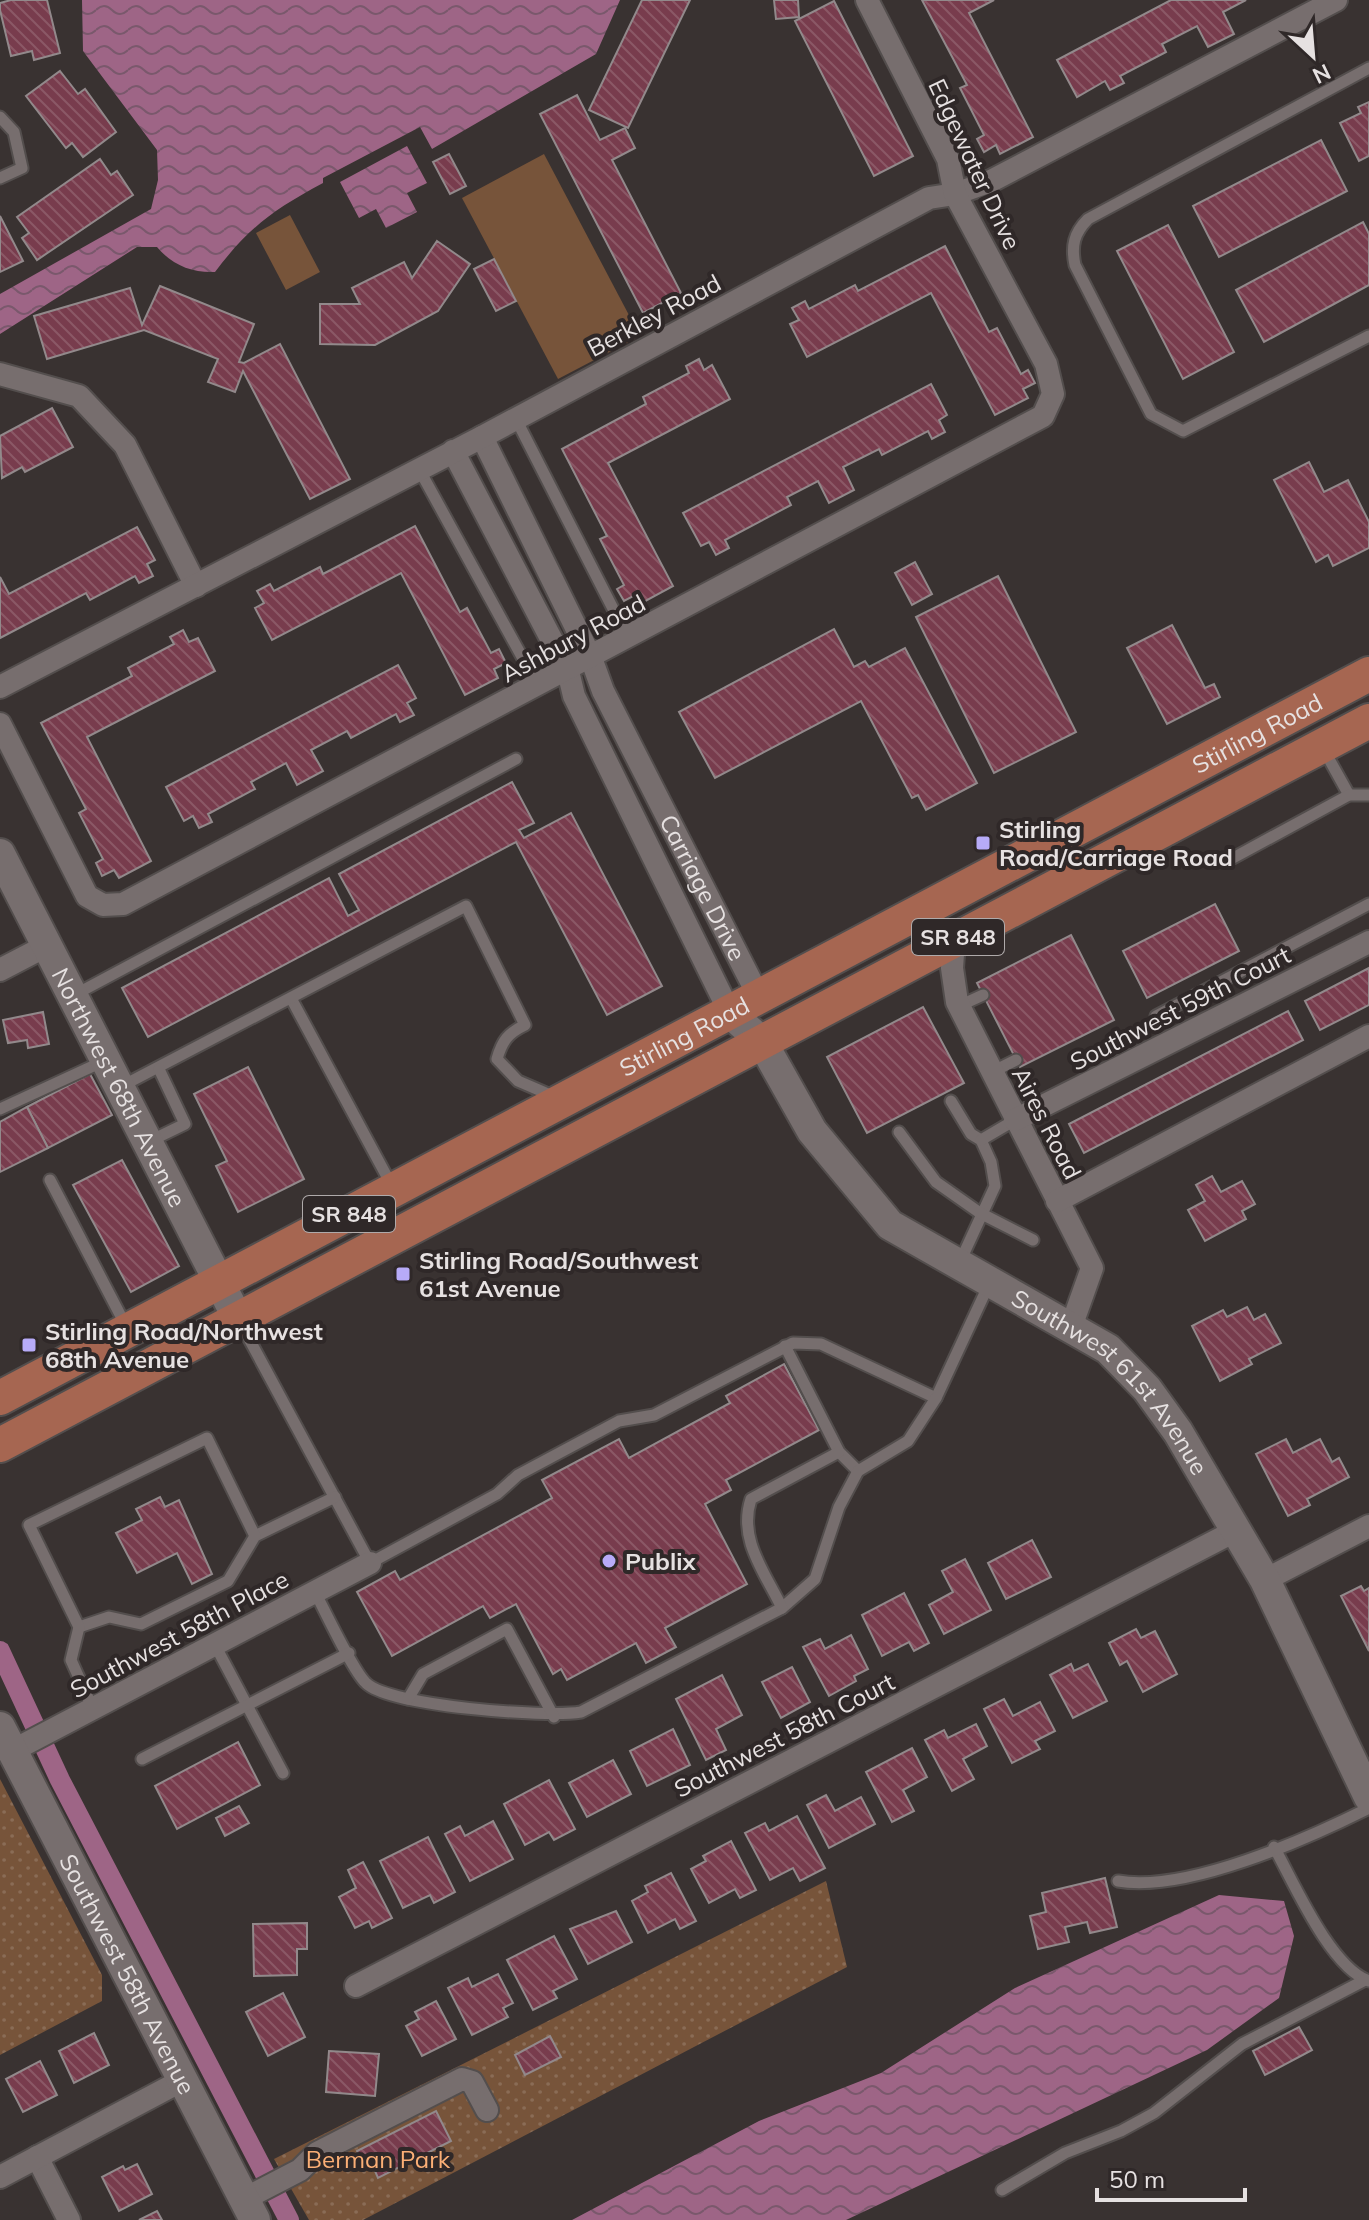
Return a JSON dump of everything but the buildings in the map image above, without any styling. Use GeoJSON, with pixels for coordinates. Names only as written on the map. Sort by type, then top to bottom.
{"type":"FeatureCollection","features":[{"type":"Feature","properties":{"kind":"main road","name":"Stirling Road"},"geometry":{"type":"LineString","coordinates":[[0,1398],[1369,674]]}},
{"type":"Feature","properties":{"kind":"main road"},"geometry":{"type":"LineString","coordinates":[[1303,709],[1322,746]]}},
{"type":"Feature","properties":{"kind":"main road","name":"Stirling Road"},"geometry":{"type":"LineString","coordinates":[[0,1445],[1369,721]]}},
{"type":"Feature","properties":{"kind":"street","name":"Edgewater Drive"},"geometry":{"type":"LineString","coordinates":[[867,0],[948,159],[955,194],[1046,364],[1053,394]]}},
{"type":"Feature","properties":{"kind":"street","name":"Berkley Road"},"geometry":{"type":"LineString","coordinates":[[0,687],[482,437],[929,198],[955,194],[991,181],[1336,0]]}},
{"type":"Feature","properties":{"kind":"street"},"geometry":{"type":"LineString","coordinates":[[0,374],[79,396],[125,445],[196,586]]}},
{"type":"Feature","properties":{"kind":"street","name":"Ashbury Road"},"geometry":{"type":"LineString","coordinates":[[0,724],[87,896],[103,905],[123,904],[538,687],[1043,416],[1053,394]]}},
{"type":"Feature","properties":{"kind":"street","name":"Carriage Drive"},"geometry":{"type":"LineString","coordinates":[[482,437],[591,658],[603,691],[719,923],[744,1005],[762,1042]]}},
{"type":"Feature","properties":{"kind":"street","name":"Carriage Drive"},"geometry":{"type":"LineString","coordinates":[[453,451],[568,671],[574,696],[694,935],[744,1005]]}},
{"type":"Feature","properties":{"kind":"street","name":"Northwest 68th Avenue"},"geometry":{"type":"LineString","coordinates":[[0,854],[238,1319]]}},
{"type":"Feature","properties":{"kind":"street"},"geometry":{"type":"LineString","coordinates":[[694,935],[719,923]]}},
{"type":"Feature","properties":{"kind":"street","name":"Aires Road"},"geometry":{"type":"LineString","coordinates":[[954,939],[952,968],[959,1006],[1092,1268],[1071,1327]]}},
{"type":"Feature","properties":{"kind":"street","name":"Southwest 59th Court"},"geometry":{"type":"LineString","coordinates":[[1015,1120],[1369,942]]}},
{"type":"Feature","properties":{"kind":"street"},"geometry":{"type":"LineString","coordinates":[[0,970],[46,946]]}},
{"type":"Feature","properties":{"kind":"street"},"geometry":{"type":"LineString","coordinates":[[1057,1201],[1369,1036]]}},
{"type":"Feature","properties":{"kind":"street","name":"Southwest 61st Avenue"},"geometry":{"type":"LineString","coordinates":[[762,1042],[812,1131],[890,1225],[1108,1349],[1147,1389],[1178,1432],[1265,1580],[1369,1797]]}},
{"type":"Feature","properties":{"kind":"street"},"geometry":{"type":"LineString","coordinates":[[1265,1580],[1369,1526]]}},
{"type":"Feature","properties":{"kind":"street","name":"Southwest 58th Court"},"geometry":{"type":"LineString","coordinates":[[356,1986],[1235,1531]]}},
{"type":"Feature","properties":{"kind":"street","name":"Southwest 58th Place"},"geometry":{"type":"LineString","coordinates":[[6,1739],[93,1709],[370,1563]]}},
{"type":"Feature","properties":{"kind":"street","name":"Southwest 58th Avenue"},"geometry":{"type":"LineString","coordinates":[[6,1739],[181,2081],[250,2205]]}},
{"type":"Feature","properties":{"kind":"street"},"geometry":{"type":"LineString","coordinates":[[250,2205],[317,2153],[462,2079],[472,2082],[487,2110]]}},
{"type":"Feature","properties":{"kind":"street"},"geometry":{"type":"LineString","coordinates":[[0,2177],[181,2081]]}},
{"type":"Feature","properties":{"kind":"street"},"geometry":{"type":"LineString","coordinates":[[37,2157],[69,2220]]}},
{"type":"Feature","properties":{"kind":"lane"},"geometry":{"type":"LineString","coordinates":[[1369,68],[1088,219],[1072,247],[1075,265],[1151,414],[1183,431],[1369,336]]}},
{"type":"Feature","properties":{"kind":"lane"},"geometry":{"type":"LineString","coordinates":[[0,117],[14,132],[22,168],[0,178]]}},
{"type":"Feature","properties":{"kind":"lane"},"geometry":{"type":"LineString","coordinates":[[516,419],[629,638]]}},
{"type":"Feature","properties":{"kind":"lane"},"geometry":{"type":"LineString","coordinates":[[419,469],[538,687]]}},
{"type":"Feature","properties":{"kind":"lane"},"geometry":{"type":"LineString","coordinates":[[1322,746],[1349,795]]}},
{"type":"Feature","properties":{"kind":"lane"},"geometry":{"type":"LineString","coordinates":[[72,996],[516,759]]}},
{"type":"Feature","properties":{"kind":"lane"},"geometry":{"type":"LineString","coordinates":[[1233,858],[1349,795],[1369,795]]}},
{"type":"Feature","properties":{"kind":"lane"},"geometry":{"type":"LineString","coordinates":[[1156,1016],[1369,904]]}},
{"type":"Feature","properties":{"kind":"lane"},"geometry":{"type":"LineString","coordinates":[[118,1088],[292,1000],[466,906],[525,1025],[511,1031],[502,1042],[497,1059],[518,1081],[564,1101]]}},
{"type":"Feature","properties":{"kind":"lane"},"geometry":{"type":"LineString","coordinates":[[959,1006],[983,995]]}},
{"type":"Feature","properties":{"kind":"lane"},"geometry":{"type":"LineString","coordinates":[[292,1000],[394,1190]]}},
{"type":"Feature","properties":{"kind":"lane"},"geometry":{"type":"LineString","coordinates":[[992,1072],[1016,1060]]}},
{"type":"Feature","properties":{"kind":"lane"},"geometry":{"type":"LineString","coordinates":[[0,1109],[104,1061]]}},
{"type":"Feature","properties":{"kind":"lane"},"geometry":{"type":"LineString","coordinates":[[146,1143],[185,1124],[159,1069]]}},
{"type":"Feature","properties":{"kind":"lane"},"geometry":{"type":"LineString","coordinates":[[951,1101],[971,1134],[981,1140],[991,1162],[995,1186],[959,1264]]}},
{"type":"Feature","properties":{"kind":"lane"},"geometry":{"type":"LineString","coordinates":[[981,1140],[1015,1120]]}},
{"type":"Feature","properties":{"kind":"lane"},"geometry":{"type":"LineString","coordinates":[[899,1132],[936,1182],[980,1213],[1033,1240]]}},
{"type":"Feature","properties":{"kind":"lane"},"geometry":{"type":"LineString","coordinates":[[50,1180],[129,1330]]}},
{"type":"Feature","properties":{"kind":"lane"},"geometry":{"type":"LineString","coordinates":[[315,1592],[366,1683],[393,1697],[554,1717],[581,1712],[782,1608],[815,1579],[839,1507],[858,1471],[908,1441],[936,1398],[990,1282]]}},
{"type":"Feature","properties":{"kind":"lane"},"geometry":{"type":"LineString","coordinates":[[238,1319],[370,1563],[497,1494],[518,1475],[619,1421],[654,1415],[793,1343],[821,1344],[936,1398]]}},
{"type":"Feature","properties":{"kind":"lane"},"geometry":{"type":"LineString","coordinates":[[785,1346],[839,1452],[858,1471]]}},
{"type":"Feature","properties":{"kind":"lane"},"geometry":{"type":"LineString","coordinates":[[93,1709],[71,1660],[79,1627],[29,1525],[207,1438],[255,1536]]}},
{"type":"Feature","properties":{"kind":"lane"},"geometry":{"type":"LineString","coordinates":[[782,1608],[746,1533],[744,1519],[751,1499],[839,1452]]}},
{"type":"Feature","properties":{"kind":"lane"},"geometry":{"type":"LineString","coordinates":[[79,1627],[109,1617],[141,1624],[228,1581],[255,1536],[335,1497]]}},
{"type":"Feature","properties":{"kind":"lane"},"geometry":{"type":"LineString","coordinates":[[408,1699],[423,1674],[507,1629],[554,1717]]}},
{"type":"Feature","properties":{"kind":"lane"},"geometry":{"type":"LineString","coordinates":[[215,1645],[283,1773]]}},
{"type":"Feature","properties":{"kind":"lane"},"geometry":{"type":"LineString","coordinates":[[142,1759],[349,1653]]}},
{"type":"Feature","properties":{"kind":"lane"},"geometry":{"type":"LineString","coordinates":[[1118,1881],[1167,1882],[1274,1847],[1369,1808]]}},
{"type":"Feature","properties":{"kind":"lane"},"geometry":{"type":"LineString","coordinates":[[1274,1847],[1326,1939],[1350,1971],[1367,1980]]}},
{"type":"Feature","properties":{"kind":"lane"},"geometry":{"type":"LineString","coordinates":[[1002,2190],[1065,2153],[1121,2131],[1154,2113],[1242,2044],[1367,1980]]}},
{"type":"Feature","properties":{"kind":"green space"},"geometry":{"type":"Polygon","coordinates":[[[544,154],[640,336],[558,379],[462,198],[544,154]]]}},
{"type":"Feature","properties":{"kind":"green space"},"geometry":{"type":"Polygon","coordinates":[[[290,215],[320,272],[286,290],[256,233],[290,215]]]}},
{"type":"Feature","properties":{"kind":"green space"},"geometry":{"type":"Polygon","coordinates":[[[0,1779],[102,1975],[102,2001],[0,2055],[0,1779]]]}},
{"type":"Feature","properties":{"kind":"green space","name":"Berman Park"},"geometry":{"type":"Polygon","coordinates":[[[826,1881],[847,1967],[363,2220],[309,2220],[274,2159],[826,1881]]]}},
{"type":"Feature","properties":{"kind":"water"},"geometry":{"type":"Polygon","coordinates":[[[82,0],[620,0],[596,54],[432,149],[420,127],[323,178],[323,183],[276,211],[251,231],[215,272],[183,267],[157,247],[137,247],[0,334],[0,294],[151,209],[158,180],[157,150],[83,51],[82,0]]]}},
{"type":"Feature","properties":{"kind":"water"},"geometry":{"type":"Polygon","coordinates":[[[407,146],[427,183],[407,193],[417,212],[386,228],[376,209],[359,218],[340,182],[407,146]]]}},
{"type":"Feature","properties":{"kind":"water"},"geometry":{"type":"Polygon","coordinates":[[[1219,1895],[1284,1901],[1294,1936],[1279,1998],[1207,2050],[846,2220],[572,2220],[759,2121],[881,2073],[1015,1988],[1219,1895]]]}},
{"type":"Feature","properties":{"kind":"waterway"},"geometry":{"type":"LineString","coordinates":[[0,1651],[60,1780],[289,2220]]}},
{"type":"Feature","properties":{"kind":"place","name":"Stirling Road/Carriage Road"},"geometry":{"type":"Point","coordinates":[983,843]}},
{"type":"Feature","properties":{"kind":"place","name":"Stirling Road/Southwest 61st Avenue"},"geometry":{"type":"Point","coordinates":[403,1274]}},
{"type":"Feature","properties":{"kind":"place","name":"Stirling Road/Northwest 68th Avenue"},"geometry":{"type":"Point","coordinates":[29,1345]}},
{"type":"Feature","properties":{"kind":"place","name":"Publix"},"geometry":{"type":"Point","coordinates":[609,1561]}}]}
